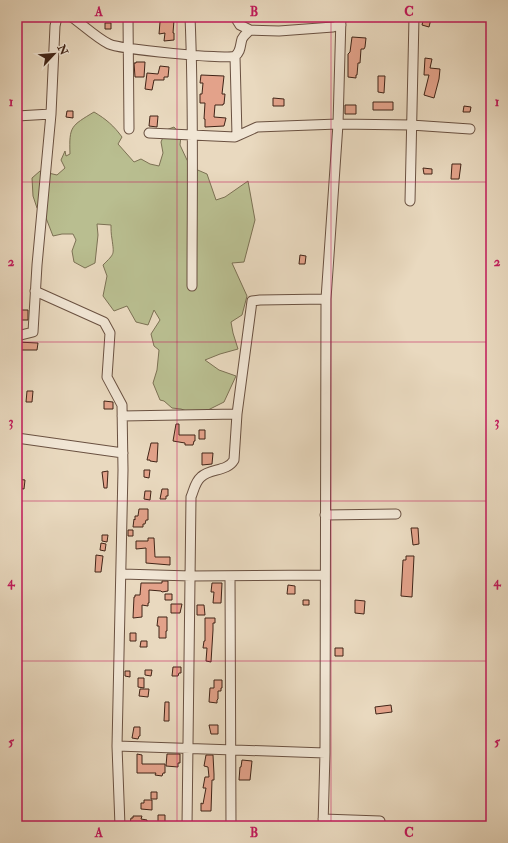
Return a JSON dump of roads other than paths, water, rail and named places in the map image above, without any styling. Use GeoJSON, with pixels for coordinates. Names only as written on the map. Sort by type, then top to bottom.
{"type":"FeatureCollection","features":[{"type":"Feature","properties":{"kind":"street"},"geometry":{"type":"LineString","coordinates":[[17,336],[33,332],[37,265],[51,114],[55,26],[57,17]]}},
{"type":"Feature","properties":{"kind":"street"},"geometry":{"type":"LineString","coordinates":[[72,17],[109,44],[128,48],[192,55],[236,56],[240,52],[245,35],[250,30]]}},
{"type":"Feature","properties":{"kind":"street"},"geometry":{"type":"LineString","coordinates":[[128,17],[129,129]]}},
{"type":"Feature","properties":{"kind":"street"},"geometry":{"type":"LineString","coordinates":[[190,17],[192,55],[192,286]]}},
{"type":"Feature","properties":{"kind":"street"},"geometry":{"type":"LineString","coordinates":[[235,17],[240,25],[250,30],[279,31],[333,28],[341,21]]}},
{"type":"Feature","properties":{"kind":"street"},"geometry":{"type":"LineString","coordinates":[[410,201],[414,17]]}},
{"type":"Feature","properties":{"kind":"street"},"geometry":{"type":"LineString","coordinates":[[341,21],[338,124],[326,299],[325,753],[323,822],[380,821]]}},
{"type":"Feature","properties":{"kind":"street"},"geometry":{"type":"LineString","coordinates":[[236,56],[237,136]]}},
{"type":"Feature","properties":{"kind":"street"},"geometry":{"type":"LineString","coordinates":[[17,116],[51,114]]}},
{"type":"Feature","properties":{"kind":"street"},"geometry":{"type":"LineString","coordinates":[[149,133],[237,136],[257,127],[338,124],[411,125],[470,129]]}},
{"type":"Feature","properties":{"kind":"street"},"geometry":{"type":"LineString","coordinates":[[35,291],[104,322],[110,333],[107,377],[122,405],[122,574],[117,746],[120,826]]}},
{"type":"Feature","properties":{"kind":"street"},"geometry":{"type":"LineString","coordinates":[[187,826],[191,497],[195,485],[201,476],[227,467],[234,460],[237,414],[252,302],[260,300],[326,299]]}},
{"type":"Feature","properties":{"kind":"street"},"geometry":{"type":"LineString","coordinates":[[122,416],[237,414]]}},
{"type":"Feature","properties":{"kind":"street"},"geometry":{"type":"LineString","coordinates":[[17,438],[123,453]]}},
{"type":"Feature","properties":{"kind":"street"},"geometry":{"type":"LineString","coordinates":[[325,515],[396,514]]}},
{"type":"Feature","properties":{"kind":"street"},"geometry":{"type":"LineString","coordinates":[[122,574],[191,576],[325,575]]}},
{"type":"Feature","properties":{"kind":"street"},"geometry":{"type":"LineString","coordinates":[[230,576],[232,751],[231,826]]}},
{"type":"Feature","properties":{"kind":"street"},"geometry":{"type":"LineString","coordinates":[[117,746],[325,753]]}}]}
